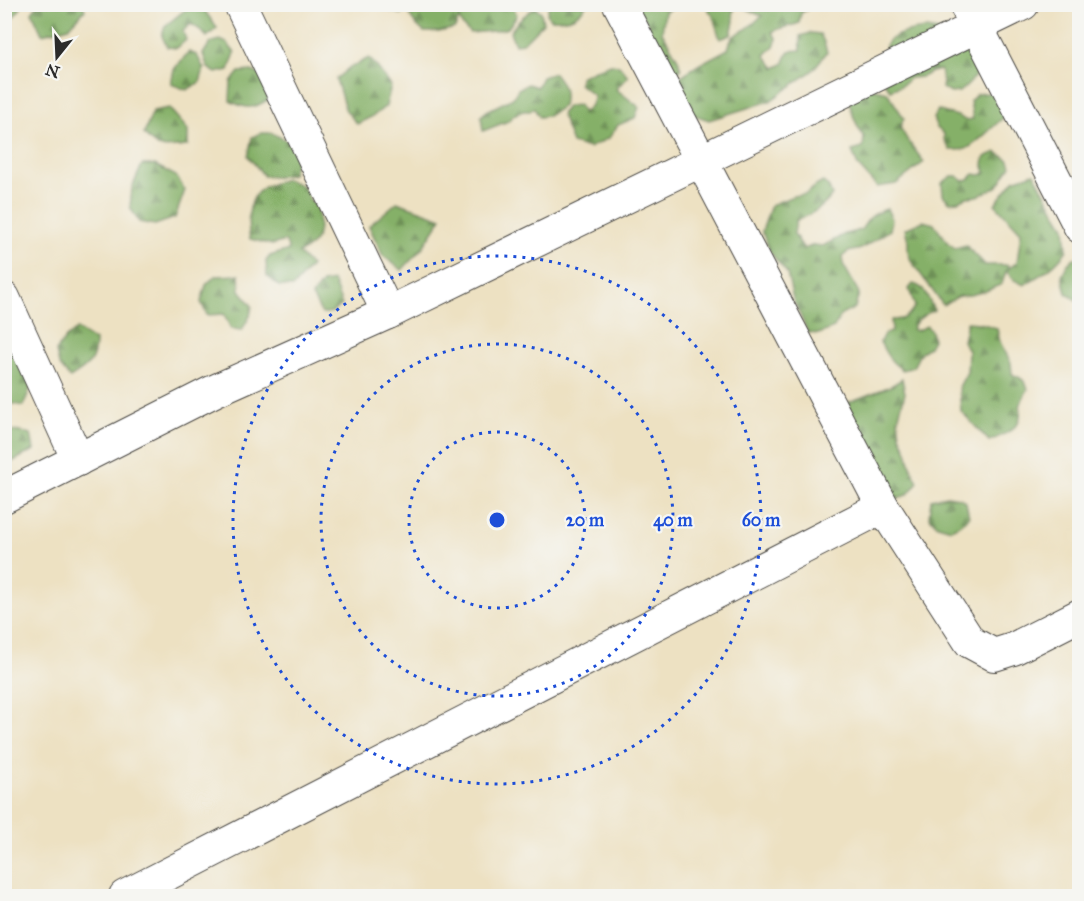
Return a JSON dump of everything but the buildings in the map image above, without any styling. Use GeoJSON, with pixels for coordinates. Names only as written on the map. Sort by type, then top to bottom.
{"type":"FeatureCollection","features":[{"type":"Feature","properties":{"kind":"street"},"geometry":{"type":"LineString","coordinates":[[240,4],[388,313]]}},
{"type":"Feature","properties":{"kind":"street"},"geometry":{"type":"LineString","coordinates":[[619,4],[883,507],[970,642],[994,655],[1013,649],[1080,615]]}},
{"type":"Feature","properties":{"kind":"street"},"geometry":{"type":"LineString","coordinates":[[4,498],[214,391],[388,313],[702,161],[971,16],[1023,4]]}},
{"type":"Feature","properties":{"kind":"street"},"geometry":{"type":"LineString","coordinates":[[971,16],[1080,227]]}},
{"type":"Feature","properties":{"kind":"street"},"geometry":{"type":"LineString","coordinates":[[4,298],[78,460]]}},
{"type":"Feature","properties":{"kind":"street"},"geometry":{"type":"LineString","coordinates":[[125,897],[883,507]]}},
{"type":"Feature","properties":{"kind":"green space"},"geometry":{"type":"Polygon","coordinates":[[[5,4],[17,5],[21,8],[5,24],[5,4]]]}},
{"type":"Feature","properties":{"kind":"green space"},"geometry":{"type":"Polygon","coordinates":[[[38,4],[83,5],[85,10],[69,27],[42,34],[32,12],[38,4]]]}},
{"type":"Feature","properties":{"kind":"green space"},"geometry":{"type":"Polygon","coordinates":[[[381,4],[406,5],[401,14],[381,9],[381,4]]]}},
{"type":"Feature","properties":{"kind":"green space"},"geometry":{"type":"Polygon","coordinates":[[[511,4],[517,15],[508,28],[495,31],[470,33],[459,18],[455,28],[439,32],[424,32],[410,14],[410,5],[458,5],[459,15],[465,5],[511,4]]]}},
{"type":"Feature","properties":{"kind":"green space"},"geometry":{"type":"Polygon","coordinates":[[[549,4],[586,5],[578,14],[570,18],[550,19],[547,14],[549,4]]]}},
{"type":"Feature","properties":{"kind":"green space"},"geometry":{"type":"Polygon","coordinates":[[[633,5],[671,5],[671,8],[665,12],[662,32],[678,59],[681,70],[670,75],[643,32],[648,24],[633,5]]]}},
{"type":"Feature","properties":{"kind":"green space"},"geometry":{"type":"Polygon","coordinates":[[[705,5],[737,5],[733,12],[731,35],[720,39],[713,16],[705,5]]]}},
{"type":"Feature","properties":{"kind":"green space"},"geometry":{"type":"Polygon","coordinates":[[[737,5],[815,5],[801,13],[799,23],[772,32],[777,39],[765,55],[775,68],[783,64],[789,51],[801,50],[800,36],[811,33],[820,34],[827,52],[812,71],[770,101],[709,120],[691,114],[681,97],[676,79],[728,49],[734,36],[762,16],[737,5]]]}},
{"type":"Feature","properties":{"kind":"green space"},"geometry":{"type":"Polygon","coordinates":[[[202,7],[217,28],[207,37],[191,24],[183,31],[186,40],[177,48],[167,47],[162,36],[165,26],[185,10],[202,7]]]}},
{"type":"Feature","properties":{"kind":"green space"},"geometry":{"type":"Polygon","coordinates":[[[535,7],[541,12],[543,23],[523,43],[515,44],[510,32],[519,20],[535,7]]]}},
{"type":"Feature","properties":{"kind":"green space"},"geometry":{"type":"Polygon","coordinates":[[[926,29],[939,31],[956,29],[981,61],[979,71],[959,92],[951,93],[942,88],[940,70],[922,77],[910,78],[901,86],[890,90],[884,82],[879,65],[888,42],[901,34],[926,29]]]}},
{"type":"Feature","properties":{"kind":"green space"},"geometry":{"type":"Polygon","coordinates":[[[220,40],[227,43],[235,53],[229,70],[216,73],[208,68],[203,54],[210,43],[220,40]]]}},
{"type":"Feature","properties":{"kind":"green space"},"geometry":{"type":"Polygon","coordinates":[[[189,52],[197,55],[204,69],[200,82],[187,90],[171,84],[174,69],[189,52]]]}},
{"type":"Feature","properties":{"kind":"green space"},"geometry":{"type":"Polygon","coordinates":[[[369,58],[391,86],[386,106],[357,124],[345,109],[336,79],[349,68],[369,58]]]}},
{"type":"Feature","properties":{"kind":"green space"},"geometry":{"type":"Polygon","coordinates":[[[611,64],[619,65],[628,76],[616,89],[639,107],[635,118],[618,125],[609,138],[589,148],[572,143],[561,114],[568,106],[579,105],[583,113],[591,105],[594,96],[579,84],[580,77],[611,64]]]}},
{"type":"Feature","properties":{"kind":"green space"},"geometry":{"type":"Polygon","coordinates":[[[252,71],[261,75],[269,99],[250,107],[230,101],[231,82],[239,72],[252,71]]]}},
{"type":"Feature","properties":{"kind":"green space"},"geometry":{"type":"Polygon","coordinates":[[[554,73],[563,88],[563,106],[548,116],[539,117],[534,108],[530,111],[523,111],[508,121],[483,131],[481,116],[487,111],[513,98],[518,89],[528,84],[537,87],[542,77],[554,73]]]}},
{"type":"Feature","properties":{"kind":"green space"},"geometry":{"type":"Polygon","coordinates":[[[870,88],[887,92],[904,118],[900,127],[924,162],[896,184],[877,187],[858,166],[852,151],[863,148],[864,137],[854,118],[848,96],[870,88]]]}},
{"type":"Feature","properties":{"kind":"green space"},"geometry":{"type":"Polygon","coordinates":[[[977,94],[996,94],[1006,116],[971,146],[966,149],[950,150],[944,134],[937,128],[933,118],[938,110],[965,120],[973,119],[970,101],[977,94]]]}},
{"type":"Feature","properties":{"kind":"green space"},"geometry":{"type":"Polygon","coordinates":[[[169,108],[188,130],[188,146],[163,148],[154,144],[144,134],[153,111],[169,108]]]}},
{"type":"Feature","properties":{"kind":"green space"},"geometry":{"type":"Polygon","coordinates":[[[261,133],[271,133],[293,143],[296,159],[292,174],[277,177],[264,176],[248,156],[252,137],[261,133]]]}},
{"type":"Feature","properties":{"kind":"green space"},"geometry":{"type":"Polygon","coordinates":[[[996,152],[1009,160],[1011,166],[998,186],[978,196],[949,202],[943,195],[942,183],[952,176],[957,176],[963,181],[968,180],[974,174],[986,173],[983,163],[985,157],[996,152]]]}},
{"type":"Feature","properties":{"kind":"green space"},"geometry":{"type":"Polygon","coordinates":[[[142,165],[155,165],[176,176],[185,190],[175,218],[155,225],[139,222],[130,207],[132,188],[142,165]]]}},
{"type":"Feature","properties":{"kind":"green space"},"geometry":{"type":"Polygon","coordinates":[[[1034,173],[1065,227],[1067,250],[1053,266],[1024,285],[1014,280],[1006,271],[1002,284],[986,291],[959,296],[943,305],[911,261],[905,229],[923,221],[934,224],[948,243],[955,248],[966,245],[985,265],[1008,265],[1007,270],[1017,262],[1021,232],[995,204],[1014,180],[1034,173]]]}},
{"type":"Feature","properties":{"kind":"green space"},"geometry":{"type":"Polygon","coordinates":[[[286,179],[303,186],[310,200],[317,205],[319,221],[316,239],[312,245],[298,253],[311,266],[293,287],[279,286],[267,276],[266,261],[270,256],[289,250],[285,241],[272,245],[250,239],[248,227],[250,207],[256,195],[265,186],[286,179]]]}},
{"type":"Feature","properties":{"kind":"green space"},"geometry":{"type":"Polygon","coordinates":[[[823,182],[828,186],[832,195],[829,200],[811,214],[796,221],[794,234],[804,249],[814,245],[823,246],[845,234],[861,230],[871,216],[887,209],[892,219],[890,230],[861,249],[848,252],[842,257],[843,264],[859,293],[855,308],[841,315],[834,328],[819,334],[808,333],[793,299],[787,273],[769,251],[762,231],[771,205],[793,196],[806,194],[823,182]]]}},
{"type":"Feature","properties":{"kind":"green space"},"geometry":{"type":"Polygon","coordinates":[[[397,202],[442,218],[423,247],[402,270],[383,256],[369,226],[397,202]]]}},
{"type":"Feature","properties":{"kind":"green space"},"geometry":{"type":"Polygon","coordinates":[[[1074,258],[1080,258],[1079,299],[1076,300],[1066,293],[1062,275],[1074,258]]]}},
{"type":"Feature","properties":{"kind":"green space"},"geometry":{"type":"Polygon","coordinates":[[[239,275],[240,290],[252,306],[250,316],[242,330],[231,329],[224,314],[207,315],[201,302],[206,285],[215,276],[239,275]]]}},
{"type":"Feature","properties":{"kind":"green space"},"geometry":{"type":"Polygon","coordinates":[[[333,281],[342,305],[332,312],[322,314],[312,296],[322,283],[333,281]]]}},
{"type":"Feature","properties":{"kind":"green space"},"geometry":{"type":"Polygon","coordinates":[[[913,284],[924,291],[934,310],[915,323],[912,329],[916,331],[927,326],[933,340],[929,347],[921,352],[913,367],[903,370],[889,358],[880,342],[884,334],[892,332],[891,320],[906,317],[915,306],[909,289],[913,284]]]}},
{"type":"Feature","properties":{"kind":"green space"},"geometry":{"type":"Polygon","coordinates":[[[967,322],[997,328],[999,340],[1011,363],[1012,374],[1024,381],[1028,389],[1019,406],[1020,419],[1017,424],[1007,433],[989,441],[961,411],[959,387],[967,372],[968,351],[963,341],[967,322]]]}},
{"type":"Feature","properties":{"kind":"green space"},"geometry":{"type":"Polygon","coordinates":[[[77,329],[95,341],[95,348],[89,363],[70,378],[59,365],[56,351],[77,329]]]}},
{"type":"Feature","properties":{"kind":"green space"},"geometry":{"type":"Polygon","coordinates":[[[5,331],[36,375],[23,406],[5,402],[5,331]]]}},
{"type":"Feature","properties":{"kind":"green space"},"geometry":{"type":"Polygon","coordinates":[[[902,379],[905,393],[898,419],[900,435],[918,482],[908,494],[894,501],[848,421],[849,402],[891,386],[902,379]]]}},
{"type":"Feature","properties":{"kind":"green space"},"geometry":{"type":"Polygon","coordinates":[[[8,430],[31,434],[34,450],[6,465],[4,463],[5,435],[8,430]]]}},
{"type":"Feature","properties":{"kind":"green space"},"geometry":{"type":"Polygon","coordinates":[[[947,496],[960,498],[966,502],[969,517],[951,529],[938,525],[929,517],[931,499],[947,496]]]}}]}
